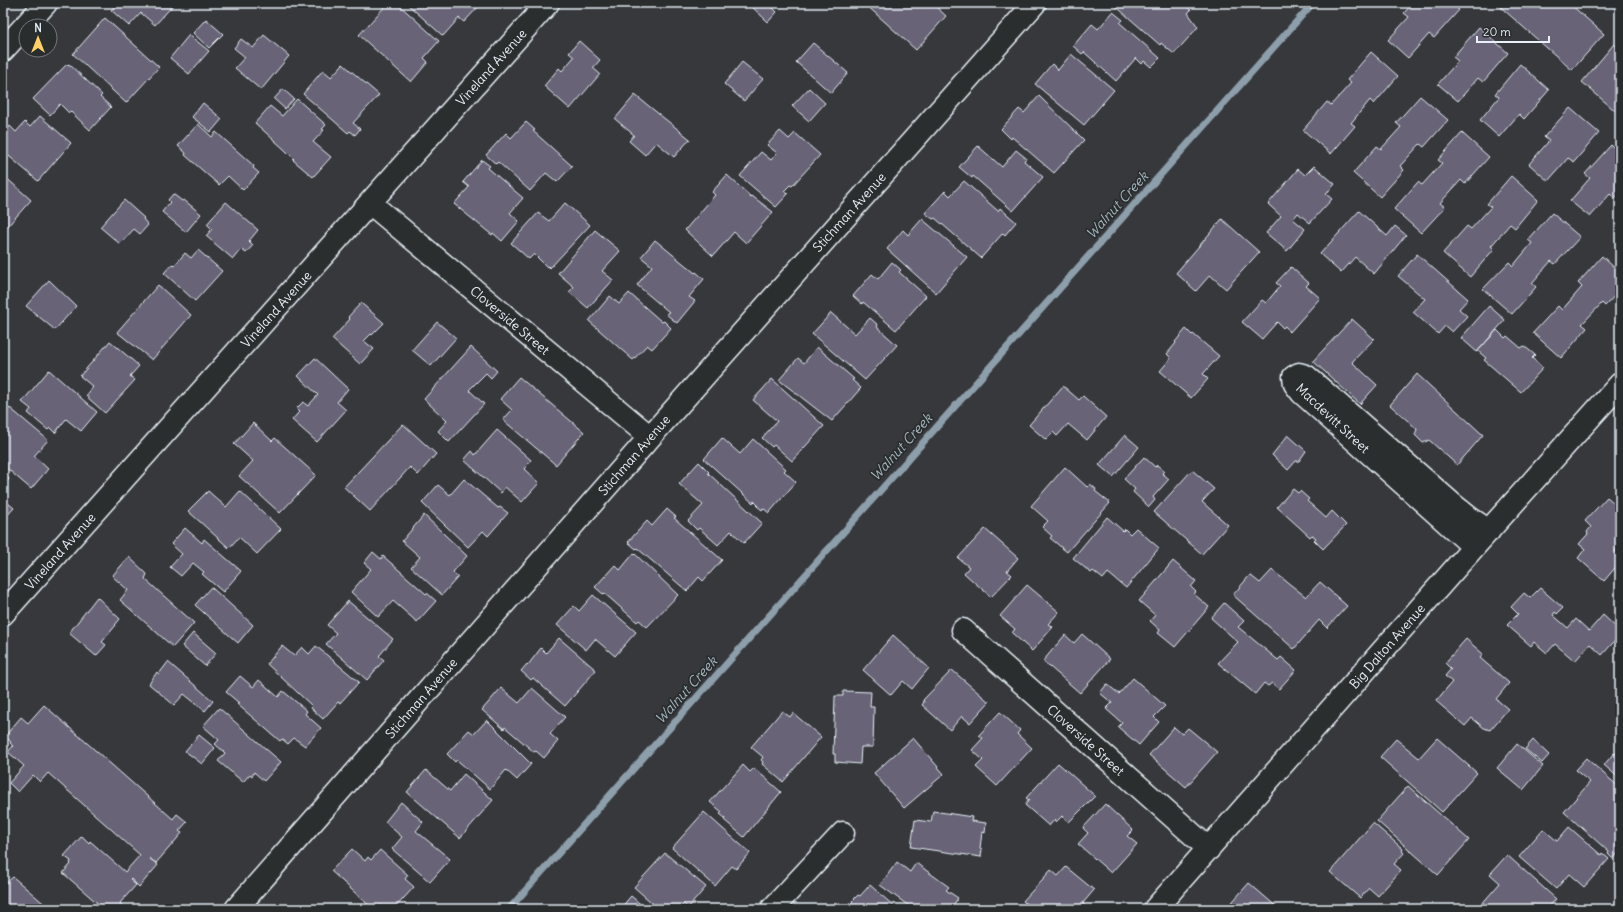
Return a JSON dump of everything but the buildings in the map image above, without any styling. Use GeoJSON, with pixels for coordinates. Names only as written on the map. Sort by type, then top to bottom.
{"type":"FeatureCollection","features":[{"type":"Feature","properties":{"kind":"street"},"geometry":{"type":"LineString","coordinates":[[3,50],[46,3]]}},
{"type":"Feature","properties":{"kind":"street","name":"Vineland Avenue"},"geometry":{"type":"LineString","coordinates":[[3,614],[548,3]]}},
{"type":"Feature","properties":{"kind":"street","name":"Stichman Avenue"},"geometry":{"type":"LineString","coordinates":[[236,909],[650,437],[1036,3]]}},
{"type":"Feature","properties":{"kind":"street","name":"Cloverside Street"},"geometry":{"type":"LineString","coordinates":[[370,203],[650,437]]}},
{"type":"Feature","properties":{"kind":"street","name":"Macdevitt Street"},"geometry":{"type":"LineString","coordinates":[[1474,547],[1302,393],[1295,384],[1294,377],[1299,374],[1306,376],[1451,503],[1489,531]]}},
{"type":"Feature","properties":{"kind":"street","name":"Big Dalton Avenue"},"geometry":{"type":"LineString","coordinates":[[1155,909],[1474,547],[1620,384]]}},
{"type":"Feature","properties":{"kind":"street","name":"Cloverside Street"},"geometry":{"type":"LineString","coordinates":[[963,630],[1209,849]]}},
{"type":"Feature","properties":{"kind":"street"},"geometry":{"type":"LineString","coordinates":[[772,909],[842,832]]}},
{"type":"Feature","properties":{"kind":"waterway","name":"Walnut Creek"},"geometry":{"type":"LineString","coordinates":[[509,909],[1313,3]]}}]}
